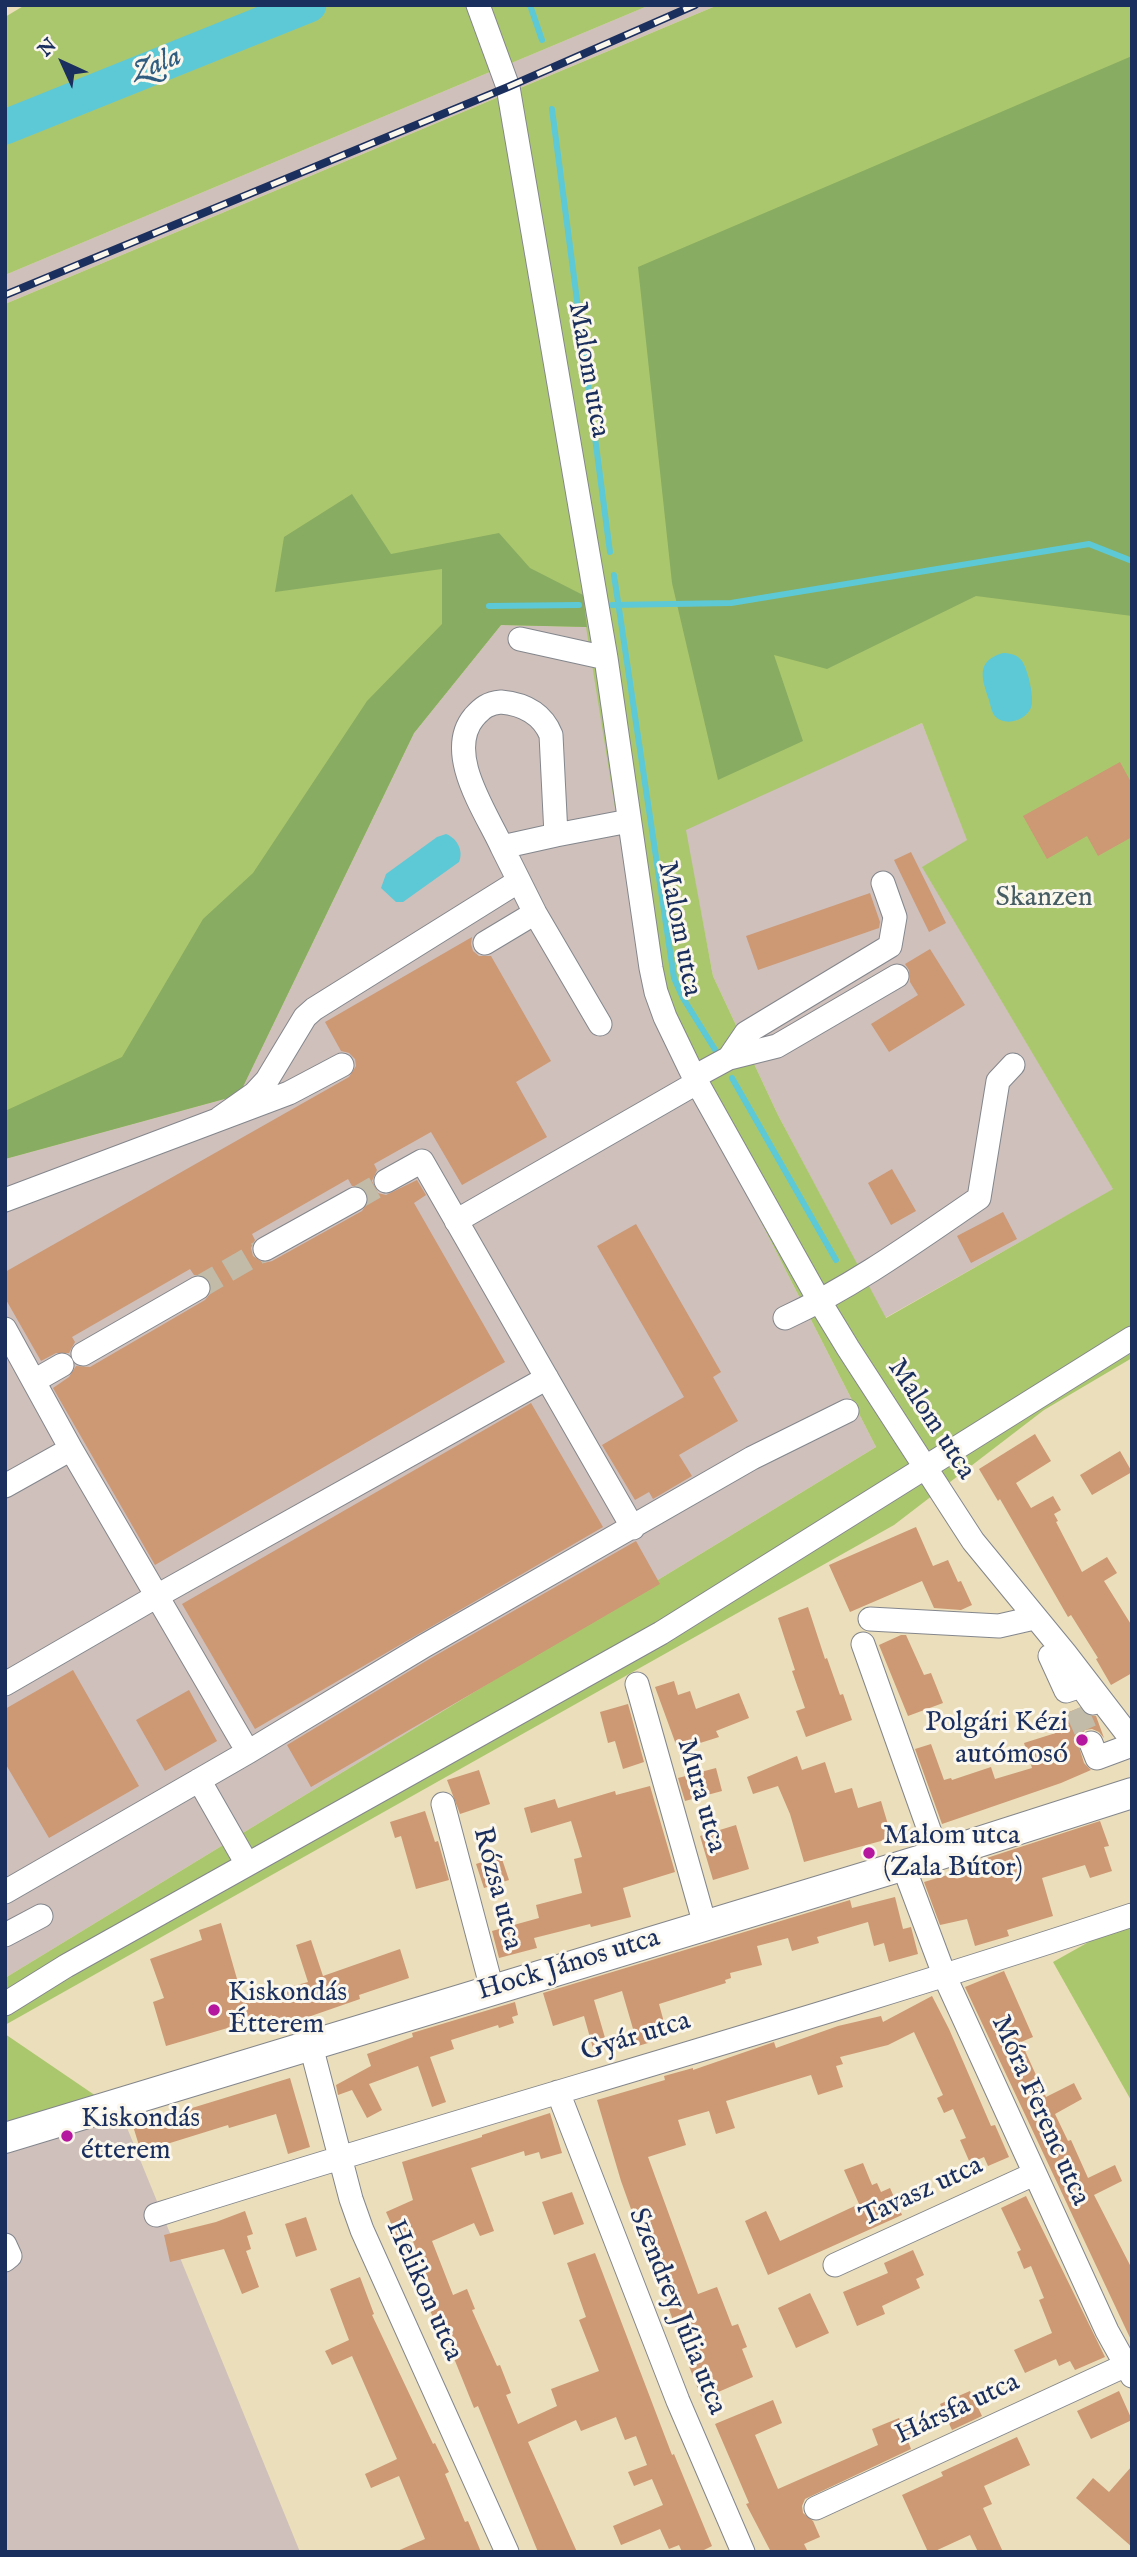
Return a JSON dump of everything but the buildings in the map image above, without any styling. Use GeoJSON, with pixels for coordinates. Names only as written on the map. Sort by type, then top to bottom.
{"type":"FeatureCollection","features":[{"type":"Feature","properties":{"kind":"main road","name":"Hock János utca"},"geometry":{"type":"LineString","coordinates":[[5,2138],[938,1855],[1132,1793]]}},
{"type":"Feature","properties":{"kind":"street","name":"Malom utca"},"geometry":{"type":"LineString","coordinates":[[478,5],[508,87],[606,658],[656,992],[665,1017],[696,1080],[820,1302],[925,1469],[973,1541],[1065,1653],[1129,1745]]}},
{"type":"Feature","properties":{"kind":"street"},"geometry":{"type":"LineString","coordinates":[[520,639],[606,658]]}},
{"type":"Feature","properties":{"kind":"street"},"geometry":{"type":"LineString","coordinates":[[556,835],[551,735],[548,728],[539,716],[519,704],[494,702],[481,709],[469,723],[463,753],[465,769],[535,913],[600,1024]]}},
{"type":"Feature","properties":{"kind":"street"},"geometry":{"type":"LineString","coordinates":[[502,847],[629,821]]}},
{"type":"Feature","properties":{"kind":"street"},"geometry":{"type":"LineString","coordinates":[[220,1118],[254,1094],[267,1080],[305,1017],[314,1009],[519,881]]}},
{"type":"Feature","properties":{"kind":"street"},"geometry":{"type":"LineString","coordinates":[[729,1058],[746,1033],[890,946],[895,917],[883,883]]}},
{"type":"Feature","properties":{"kind":"street"},"geometry":{"type":"LineString","coordinates":[[485,943],[535,913]]}},
{"type":"Feature","properties":{"kind":"street"},"geometry":{"type":"LineString","coordinates":[[457,1221],[729,1058],[777,1046],[897,976]]}},
{"type":"Feature","properties":{"kind":"street"},"geometry":{"type":"LineString","coordinates":[[5,1200],[289,1093],[342,1065]]}},
{"type":"Feature","properties":{"kind":"street"},"geometry":{"type":"LineString","coordinates":[[785,1318],[820,1302],[857,1280],[979,1198],[998,1081],[1013,1065]]}},
{"type":"Feature","properties":{"kind":"street"},"geometry":{"type":"LineString","coordinates":[[386,1181],[422,1161],[633,1528]]}},
{"type":"Feature","properties":{"kind":"street"},"geometry":{"type":"LineString","coordinates":[[265,1250],[355,1199]]}},
{"type":"Feature","properties":{"kind":"street"},"geometry":{"type":"LineString","coordinates":[[83,1354],[198,1288]]}},
{"type":"Feature","properties":{"kind":"street"},"geometry":{"type":"LineString","coordinates":[[5,1329],[71,1449],[248,1752]]}},
{"type":"Feature","properties":{"kind":"street"},"geometry":{"type":"LineString","coordinates":[[5,2004],[66,1966],[661,1633],[1132,1338]]}},
{"type":"Feature","properties":{"kind":"street"},"geometry":{"type":"LineString","coordinates":[[34,1381],[62,1365]]}},
{"type":"Feature","properties":{"kind":"street"},"geometry":{"type":"LineString","coordinates":[[5,1684],[547,1378]]}},
{"type":"Feature","properties":{"kind":"street"},"geometry":{"type":"LineString","coordinates":[[5,1892],[248,1752],[424,1646],[752,1458],[847,1411]]}},
{"type":"Feature","properties":{"kind":"street"},"geometry":{"type":"LineString","coordinates":[[5,1486],[71,1449]]}},
{"type":"Feature","properties":{"kind":"street"},"geometry":{"type":"LineString","coordinates":[[870,1619],[999,1626],[1034,1618]]}},
{"type":"Feature","properties":{"kind":"street"},"geometry":{"type":"LineString","coordinates":[[863,1644],[938,1855]]}},
{"type":"Feature","properties":{"kind":"street"},"geometry":{"type":"LineString","coordinates":[[1065,1653],[1050,1656],[1071,1700],[1081,1686],[1129,1745],[1097,1758],[1091,1743]]}},
{"type":"Feature","properties":{"kind":"street","name":"Mura utca"},"geometry":{"type":"LineString","coordinates":[[638,1684],[705,1925]]}},
{"type":"Feature","properties":{"kind":"street"},"geometry":{"type":"LineString","coordinates":[[199,1780],[247,1864]]}},
{"type":"Feature","properties":{"kind":"street","name":"Rózsa utca"},"geometry":{"type":"LineString","coordinates":[[443,1804],[492,1989]]}},
{"type":"Feature","properties":{"kind":"street","name":"Móra Ferenc utca"},"geometry":{"type":"LineString","coordinates":[[902,1865],[945,1977],[1034,2174],[1128,2371]]}},
{"type":"Feature","properties":{"kind":"street","name":"Gyár utca"},"geometry":{"type":"LineString","coordinates":[[156,2215],[341,2157],[945,1977],[1132,1915]]}},
{"type":"Feature","properties":{"kind":"street"},"geometry":{"type":"LineString","coordinates":[[5,1934],[41,1916]]}},
{"type":"Feature","properties":{"kind":"street","name":"Helikon utca"},"geometry":{"type":"LineString","coordinates":[[311,2046],[351,2199],[362,2230],[508,2552]]}},
{"type":"Feature","properties":{"kind":"street","name":"Szendrey Júlia utca"},"geometry":{"type":"LineString","coordinates":[[558,2092],[678,2401],[743,2552]]}},
{"type":"Feature","properties":{"kind":"street","name":"Tavasz utca"},"geometry":{"type":"LineString","coordinates":[[835,2265],[1034,2174]]}},
{"type":"Feature","properties":{"kind":"street"},"geometry":{"type":"LineString","coordinates":[[5,2245],[10,2256],[5,2260]]}},
{"type":"Feature","properties":{"kind":"street","name":"Hársfa utca"},"geometry":{"type":"LineString","coordinates":[[816,2508],[1128,2371]]}},
{"type":"Feature","properties":{"kind":"shaded area"},"geometry":{"type":"Polygon","coordinates":[[[650,5],[718,5],[5,304],[5,275],[650,5]]]}},
{"type":"Feature","properties":{"kind":"shaded area"},"geometry":{"type":"Polygon","coordinates":[[[501,625],[587,627],[645,995],[876,1447],[5,1978],[5,1159],[239,1095],[414,733],[501,625]]]}},
{"type":"Feature","properties":{"kind":"shaded area"},"geometry":{"type":"Polygon","coordinates":[[[922,723],[968,840],[923,867],[1114,1189],[885,1318],[778,1115],[713,976],[685,829],[922,723]]]}},
{"type":"Feature","properties":{"kind":"shaded area"},"geometry":{"type":"Polygon","coordinates":[[[121,2113],[300,2552],[5,2552],[5,2149],[121,2113]]]}},
{"type":"Feature","properties":{"kind":"green space"},"geometry":{"type":"Polygon","coordinates":[[[25,5],[650,5],[5,275],[5,17],[25,5]]]}},
{"type":"Feature","properties":{"kind":"green space","name":"Skanzen"},"geometry":{"type":"Polygon","coordinates":[[[718,5],[1132,5],[1132,1358],[1044,1410],[894,1525],[5,2025],[5,1978],[876,1447],[645,995],[586,627],[501,625],[414,733],[239,1095],[5,1159],[5,304],[718,5]],[[922,723],[686,830],[713,976],[778,1115],[886,1318],[1113,1189],[922,867],[967,840],[922,723]]]}},
{"type":"Feature","properties":{"kind":"green space"},"geometry":{"type":"Polygon","coordinates":[[[1132,56],[1132,616],[976,596],[827,669],[774,655],[803,741],[718,780],[672,583],[638,267],[1132,56]]]}},
{"type":"Feature","properties":{"kind":"green space"},"geometry":{"type":"Polygon","coordinates":[[[352,494],[391,554],[499,533],[530,568],[583,595],[587,627],[501,625],[414,733],[239,1095],[5,1159],[5,1111],[122,1057],[203,919],[253,873],[367,701],[442,624],[442,569],[275,592],[284,537],[352,494]]]}},
{"type":"Feature","properties":{"kind":"green space"},"geometry":{"type":"Polygon","coordinates":[[[1132,1926],[1132,2102],[1053,1962],[1094,1939],[1132,1926]]]}},
{"type":"Feature","properties":{"kind":"green space"},"geometry":{"type":"Polygon","coordinates":[[[5,2034],[121,2113],[5,2149],[5,2034]]]}},
{"type":"Feature","properties":{"kind":"water"},"geometry":{"type":"Polygon","coordinates":[[[1003,653],[1014,655],[1022,661],[1032,693],[1031,709],[1022,718],[1011,722],[994,715],[983,678],[984,666],[988,661],[1003,653]]]}},
{"type":"Feature","properties":{"kind":"water"},"geometry":{"type":"Polygon","coordinates":[[[446,834],[459,845],[459,862],[403,902],[396,902],[381,888],[386,874],[437,837],[446,834]]]}},
{"type":"Feature","properties":{"kind":"waterway","name":"Zala"},"geometry":{"type":"LineString","coordinates":[[5,127],[309,5]]}},
{"type":"Feature","properties":{"kind":"waterway"},"geometry":{"type":"LineString","coordinates":[[530,5],[542,40]]}},
{"type":"Feature","properties":{"kind":"waterway"},"geometry":{"type":"LineString","coordinates":[[552,109],[610,552]]}},
{"type":"Feature","properties":{"kind":"waterway"},"geometry":{"type":"LineString","coordinates":[[612,605],[731,603],[1089,544],[1132,561]]}},
{"type":"Feature","properties":{"kind":"waterway"},"geometry":{"type":"LineString","coordinates":[[614,575],[674,978],[683,998],[719,1056]]}},
{"type":"Feature","properties":{"kind":"waterway"},"geometry":{"type":"LineString","coordinates":[[489,606],[579,605]]}},
{"type":"Feature","properties":{"kind":"waterway"},"geometry":{"type":"LineString","coordinates":[[732,1078],[836,1260]]}},
{"type":"Feature","properties":{"kind":"tunnel"},"geometry":{"type":"LineString","coordinates":[[355,1199],[386,1181]]}},
{"type":"Feature","properties":{"kind":"tunnel"},"geometry":{"type":"LineString","coordinates":[[198,1288],[265,1249]]}},
{"type":"Feature","properties":{"kind":"tunnel"},"geometry":{"type":"LineString","coordinates":[[1076,1709],[1091,1743]]}},
{"type":"Feature","properties":{"kind":"railway"},"geometry":{"type":"LineString","coordinates":[[5,295],[508,87],[695,5]]}},
{"type":"Feature","properties":{"kind":"place","name":"Polgári Kézi autómosó"},"geometry":{"type":"Point","coordinates":[1082,1740]}},
{"type":"Feature","properties":{"kind":"place","name":"Malom utca (Zala Bútor)"},"geometry":{"type":"Point","coordinates":[869,1853]}},
{"type":"Feature","properties":{"kind":"place","name":"Kiskondás Étterem"},"geometry":{"type":"Point","coordinates":[214,2010]}},
{"type":"Feature","properties":{"kind":"place","name":"Kiskondás étterem"},"geometry":{"type":"Point","coordinates":[67,2136]}}]}
